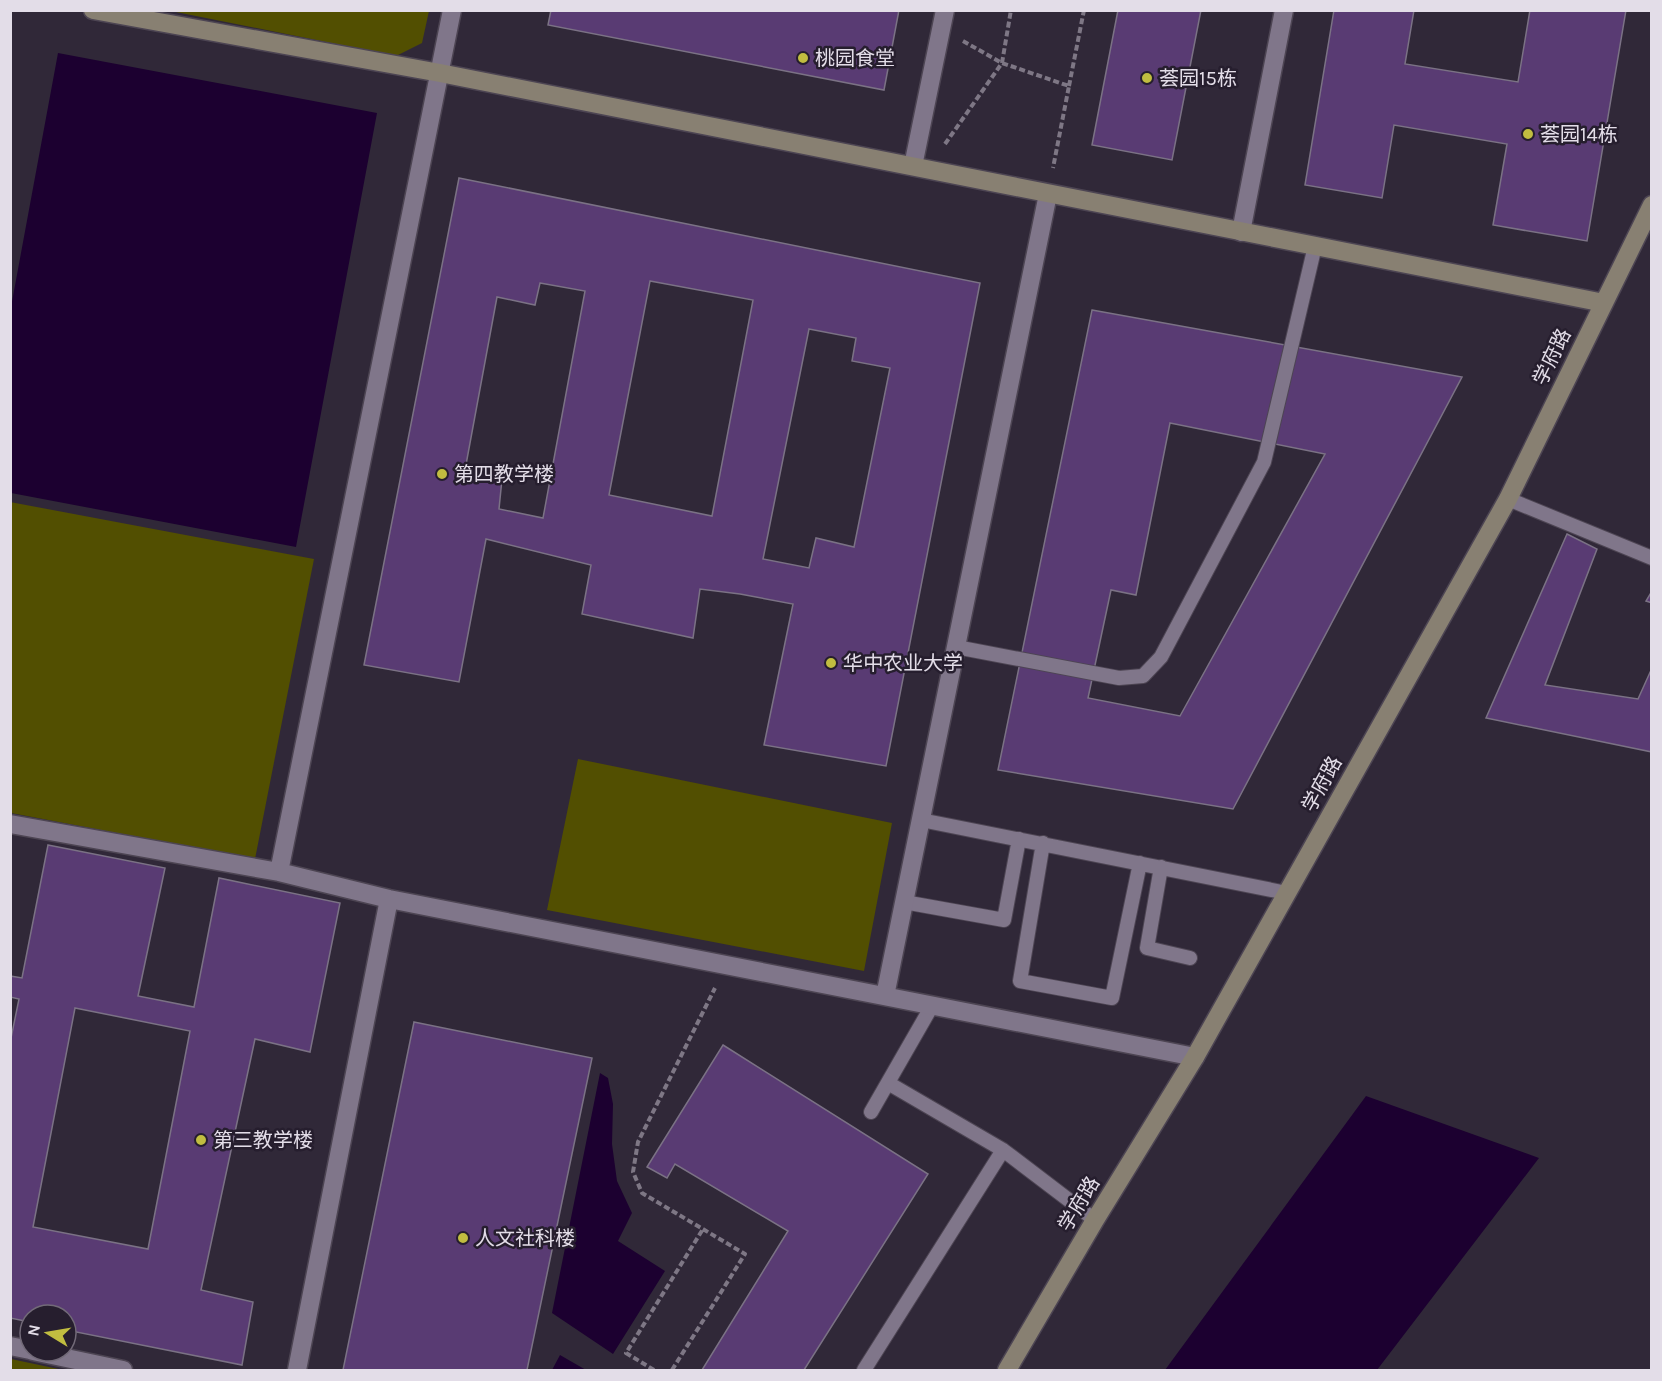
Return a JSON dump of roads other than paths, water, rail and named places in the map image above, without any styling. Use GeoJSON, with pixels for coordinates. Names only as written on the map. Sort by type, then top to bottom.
{"type":"FeatureCollection","features":[{"type":"Feature","properties":{"kind":"street"},"geometry":{"type":"LineString","coordinates":[[93,10],[440,73],[1604,303]]}},
{"type":"Feature","properties":{"kind":"street"},"geometry":{"type":"LineString","coordinates":[[279,872],[452,10]]}},
{"type":"Feature","properties":{"kind":"street"},"geometry":{"type":"LineString","coordinates":[[920,167],[945,10]]}},
{"type":"Feature","properties":{"kind":"street"},"geometry":{"type":"LineString","coordinates":[[1241,232],[1284,10]]}},
{"type":"Feature","properties":{"kind":"street"},"geometry":{"type":"LineString","coordinates":[[885,996],[1048,194]]}},
{"type":"Feature","properties":{"kind":"street","name":"学府路"},"geometry":{"type":"LineString","coordinates":[[1007,1371],[1095,1220],[1195,1057],[1508,499],[1652,205]]}},
{"type":"Feature","properties":{"kind":"street"},"geometry":{"type":"LineString","coordinates":[[10,824],[279,872],[389,899],[1195,1057]]}},
{"type":"Feature","properties":{"kind":"street"},"geometry":{"type":"LineString","coordinates":[[297,1371],[389,899]]}},
{"type":"Feature","properties":{"kind":"street"},"geometry":{"type":"LineString","coordinates":[[78,1361],[123,1371]]}},
{"type":"Feature","properties":{"kind":"lane"},"geometry":{"type":"LineString","coordinates":[[956,647],[1119,678],[1143,676],[1161,657],[1264,462],[1315,246]]}},
{"type":"Feature","properties":{"kind":"lane"},"geometry":{"type":"LineString","coordinates":[[1508,499],[1652,558]]}},
{"type":"Feature","properties":{"kind":"lane"},"geometry":{"type":"LineString","coordinates":[[921,820],[1287,893]]}},
{"type":"Feature","properties":{"kind":"lane"},"geometry":{"type":"LineString","coordinates":[[904,902],[1004,920],[1019,839]]}},
{"type":"Feature","properties":{"kind":"lane"},"geometry":{"type":"LineString","coordinates":[[1043,843],[1020,981],[1112,998],[1140,863]]}},
{"type":"Feature","properties":{"kind":"lane"},"geometry":{"type":"LineString","coordinates":[[1161,867],[1147,948],[1190,958]]}},
{"type":"Feature","properties":{"kind":"lane"},"geometry":{"type":"LineString","coordinates":[[871,1112],[933,1004]]}},
{"type":"Feature","properties":{"kind":"lane"},"geometry":{"type":"LineString","coordinates":[[888,1083],[1003,1150],[1095,1220]]}},
{"type":"Feature","properties":{"kind":"lane"},"geometry":{"type":"LineString","coordinates":[[864,1371],[1003,1150]]}},
{"type":"Feature","properties":{"kind":"place","name":"桃园食堂"},"geometry":{"type":"Point","coordinates":[803,58]}},
{"type":"Feature","properties":{"kind":"place","name":"荟园15栋"},"geometry":{"type":"Point","coordinates":[1147,78]}},
{"type":"Feature","properties":{"kind":"place","name":"荟园14栋"},"geometry":{"type":"Point","coordinates":[1528,134]}},
{"type":"Feature","properties":{"kind":"place","name":"第四教学楼"},"geometry":{"type":"Point","coordinates":[442,474]}},
{"type":"Feature","properties":{"kind":"place","name":"华中农业大学"},"geometry":{"type":"Point","coordinates":[831,663]}},
{"type":"Feature","properties":{"kind":"place","name":"第三教学楼"},"geometry":{"type":"Point","coordinates":[201,1140]}},
{"type":"Feature","properties":{"kind":"place","name":"人文社科楼"},"geometry":{"type":"Point","coordinates":[463,1238]}}]}
